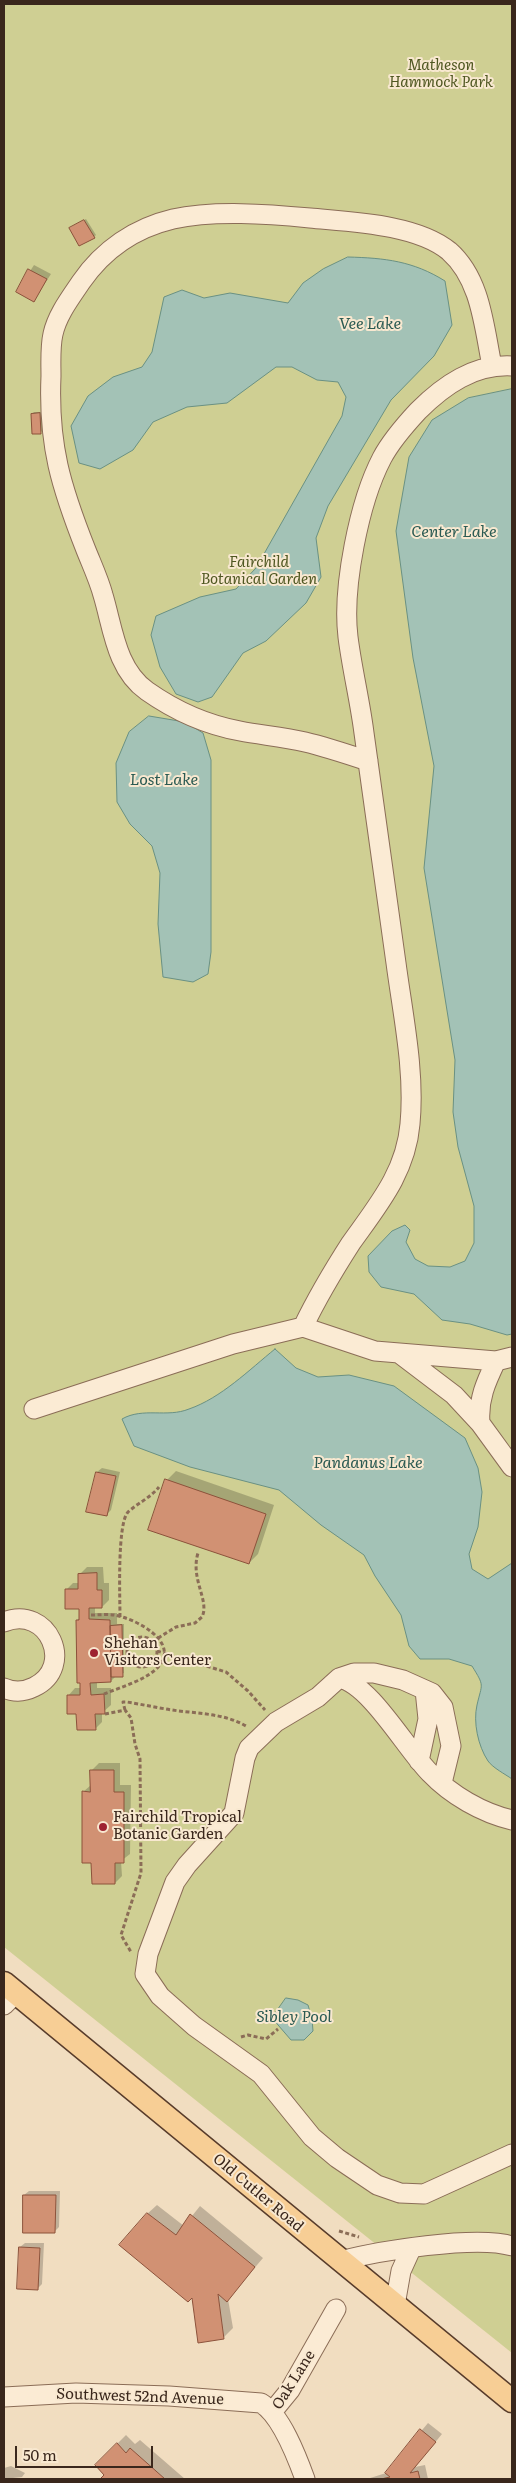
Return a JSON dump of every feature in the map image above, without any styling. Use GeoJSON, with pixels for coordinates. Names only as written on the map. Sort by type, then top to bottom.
{"type":"FeatureCollection","features":[{"type":"Feature","properties":{"kind":"main road","name":"Old Cutler Road"},"geometry":{"type":"LineString","coordinates":[[8,1993],[396,2305],[512,2401]]}},
{"type":"Feature","properties":{"kind":"street"},"geometry":{"type":"LineString","coordinates":[[368,761],[302,741],[242,732],[211,724],[143,689],[130,674],[118,652],[102,592],[63,490],[52,440],[50,415],[54,331],[71,298],[98,259],[130,236],[149,227],[172,219],[200,216],[251,214],[301,217],[355,222],[408,232],[442,246],[458,261],[473,285],[492,366]]}},
{"type":"Feature","properties":{"kind":"street"},"geometry":{"type":"LineString","coordinates":[[303,1328],[324,1286],[386,1197],[403,1160],[409,1132],[411,1092],[408,1056],[375,801],[348,627],[351,572],[357,535],[370,486],[386,450],[421,408],[460,378],[492,366],[512,366]]}},
{"type":"Feature","properties":{"kind":"street"},"geometry":{"type":"LineString","coordinates":[[34,1409],[233,1344],[303,1328],[375,1351],[504,1359]]}},
{"type":"Feature","properties":{"kind":"street"},"geometry":{"type":"LineString","coordinates":[[400,1354],[454,1396],[480,1423],[512,1467]]}},
{"type":"Feature","properties":{"kind":"street"},"geometry":{"type":"LineString","coordinates":[[480,1423],[479,1412],[482,1390],[504,1359]]}},
{"type":"Feature","properties":{"kind":"street"},"geometry":{"type":"LineString","coordinates":[[4,1622],[22,1618],[40,1625],[50,1637],[55,1652],[52,1668],[38,1685],[23,1691],[4,1688]]}},
{"type":"Feature","properties":{"kind":"street"},"geometry":{"type":"LineString","coordinates":[[442,1783],[451,1746],[444,1707],[432,1693],[403,1680],[374,1673],[354,1673],[339,1678],[318,1697],[276,1722],[259,1737],[247,1752],[233,1816],[186,1865],[178,1878],[161,1917],[145,1966],[146,1978],[160,1996],[209,2039],[232,2052],[261,2074],[307,2131],[326,2149],[364,2177],[387,2190],[407,2194],[429,2192],[512,2154]]}},
{"type":"Feature","properties":{"kind":"street"},"geometry":{"type":"LineString","coordinates":[[339,1678],[348,1680],[366,1694],[419,1761],[442,1783],[477,1807],[512,1820]]}},
{"type":"Feature","properties":{"kind":"street"},"geometry":{"type":"LineString","coordinates":[[419,1761],[428,1719],[425,1690]]}},
{"type":"Feature","properties":{"kind":"street"},"geometry":{"type":"LineString","coordinates":[[340,2261],[363,2255],[458,2243],[511,2244]]}},
{"type":"Feature","properties":{"kind":"street"},"geometry":{"type":"LineString","coordinates":[[396,2305],[401,2271],[411,2250]]}},
{"type":"Feature","properties":{"kind":"street","name":"Oak Lane"},"geometry":{"type":"LineString","coordinates":[[305,2479],[293,2451],[272,2412],[290,2390],[336,2309]]}},
{"type":"Feature","properties":{"kind":"street","name":"Southwest 52nd Avenue"},"geometry":{"type":"LineString","coordinates":[[4,2397],[76,2393],[169,2396],[252,2401],[261,2403],[272,2412]]}},
{"type":"Feature","properties":{"kind":"path"},"geometry":{"type":"LineString","coordinates":[[120,1617],[120,1561],[124,1520],[127,1513],[159,1488]]}},
{"type":"Feature","properties":{"kind":"path"},"geometry":{"type":"LineString","coordinates":[[158,1638],[176,1627],[195,1623],[202,1618],[205,1606],[197,1583],[196,1565],[198,1554]]}},
{"type":"Feature","properties":{"kind":"path"},"geometry":{"type":"LineString","coordinates":[[91,1615],[120,1617],[136,1622],[158,1638],[164,1652],[162,1661],[154,1671],[104,1694]]}},
{"type":"Feature","properties":{"kind":"path"},"geometry":{"type":"LineString","coordinates":[[141,1637],[151,1640],[157,1651],[152,1662],[139,1666],[131,1662],[125,1652],[132,1640],[141,1637]]}},
{"type":"Feature","properties":{"kind":"path"},"geometry":{"type":"LineString","coordinates":[[157,1651],[226,1672],[248,1691],[276,1722]]}},
{"type":"Feature","properties":{"kind":"path"},"geometry":{"type":"LineString","coordinates":[[145,1966],[130,1950],[121,1935],[141,1873],[140,1759],[135,1744],[131,1718],[124,1710],[123,1702],[209,1714],[230,1719],[255,1732],[259,1737]]}},
{"type":"Feature","properties":{"kind":"path"},"geometry":{"type":"LineString","coordinates":[[105,1714],[124,1710]]}},
{"type":"Feature","properties":{"kind":"path"},"geometry":{"type":"LineString","coordinates":[[232,2052],[241,2037],[248,2035],[266,2039],[278,2029]]}},
{"type":"Feature","properties":{"kind":"green space","name":"Fairchild Botanical Garden"},"geometry":{"type":"Polygon","coordinates":[[[4,4],[512,4],[512,2353],[4,1947],[4,4]]]}},
{"type":"Feature","properties":{"kind":"water","name":"Vee Lake"},"geometry":{"type":"Polygon","coordinates":[[[348,257],[374,258],[398,262],[422,269],[445,281],[452,325],[434,356],[391,400],[328,506],[316,538],[321,577],[306,603],[266,641],[243,653],[212,697],[198,702],[176,694],[160,667],[151,635],[156,616],[200,597],[236,589],[256,568],[342,416],[346,397],[338,382],[317,380],[292,367],[276,367],[227,403],[187,407],[153,422],[133,450],[100,469],[79,463],[71,426],[88,396],[113,377],[142,367],[152,352],[164,297],[182,290],[204,298],[230,293],[288,303],[303,283],[323,269],[348,257]]]}},
{"type":"Feature","properties":{"kind":"water","name":"Center Lake"},"geometry":{"type":"Polygon","coordinates":[[[512,389],[512,1334],[507,1335],[470,1324],[442,1320],[414,1294],[381,1287],[369,1272],[368,1256],[392,1231],[405,1225],[410,1230],[406,1242],[415,1259],[428,1266],[450,1267],[465,1261],[474,1243],[474,1206],[458,1147],[453,1112],[455,1060],[424,868],[434,766],[413,658],[396,531],[409,457],[432,420],[468,398],[512,389]]]}},
{"type":"Feature","properties":{"kind":"water","name":"Lost Lake"},"geometry":{"type":"Polygon","coordinates":[[[149,716],[185,722],[203,733],[211,760],[211,952],[208,974],[193,982],[163,977],[158,924],[160,873],[152,846],[130,824],[117,802],[116,763],[129,732],[149,716]]]}},
{"type":"Feature","properties":{"kind":"water","name":"Pandanus Lake"},"geometry":{"type":"Polygon","coordinates":[[[275,1349],[296,1368],[318,1377],[349,1375],[394,1386],[465,1438],[478,1468],[482,1492],[478,1527],[469,1554],[472,1569],[488,1579],[512,1563],[512,1779],[490,1764],[481,1748],[477,1734],[476,1712],[481,1682],[472,1666],[449,1659],[420,1659],[409,1646],[401,1615],[375,1576],[364,1555],[321,1525],[279,1490],[190,1467],[134,1446],[122,1419],[138,1414],[181,1412],[201,1404],[234,1383],[275,1349]]]}},
{"type":"Feature","properties":{"kind":"water","name":"Sibley Pool"},"geometry":{"type":"Polygon","coordinates":[[[286,1998],[298,2000],[308,2005],[313,2031],[304,2040],[291,2040],[272,2018],[286,1998]]]}},
{"type":"Feature","properties":{"kind":"building"},"geometry":{"type":"Polygon","coordinates":[[[84,220],[95,238],[79,246],[69,228],[84,220]]]}},
{"type":"Feature","properties":{"kind":"building"},"geometry":{"type":"Polygon","coordinates":[[[28,269],[47,279],[34,302],[16,292],[28,269]]]}},
{"type":"Feature","properties":{"kind":"building"},"geometry":{"type":"Polygon","coordinates":[[[40,413],[41,434],[32,434],[31,414],[40,413]]]}},
{"type":"Feature","properties":{"kind":"building"},"geometry":{"type":"Polygon","coordinates":[[[96,1472],[116,1476],[107,1516],[86,1512],[96,1472]]]}},
{"type":"Feature","properties":{"kind":"building"},"geometry":{"type":"Polygon","coordinates":[[[165,1479],[266,1514],[249,1564],[148,1530],[165,1479]]]}},
{"type":"Feature","properties":{"kind":"building","name":"Shehan Visitors Center"},"geometry":{"type":"Polygon","coordinates":[[[97,1573],[97,1590],[102,1590],[102,1608],[89,1608],[89,1619],[110,1620],[111,1682],[90,1683],[91,1695],[104,1694],[105,1714],[95,1714],[96,1730],[77,1730],[76,1714],[67,1714],[67,1695],[80,1695],[80,1683],[77,1683],[76,1620],[79,1620],[79,1609],[65,1609],[65,1589],[78,1589],[78,1574],[97,1573]]]}},
{"type":"Feature","properties":{"kind":"building"},"geometry":{"type":"Polygon","coordinates":[[[122,1625],[123,1677],[111,1677],[110,1626],[122,1625]]]}},
{"type":"Feature","properties":{"kind":"building","name":"Fairchild Tropical Botanic Garden"},"geometry":{"type":"Polygon","coordinates":[[[90,1770],[114,1770],[114,1792],[124,1792],[124,1863],[115,1863],[115,1884],[92,1884],[91,1863],[82,1863],[82,1791],[90,1792],[90,1770]]]}},
{"type":"Feature","properties":{"kind":"building"},"geometry":{"type":"Polygon","coordinates":[[[23,2195],[56,2195],[55,2233],[23,2233],[23,2195]]]}},
{"type":"Feature","properties":{"kind":"building"},"geometry":{"type":"Polygon","coordinates":[[[147,2213],[176,2235],[190,2214],[255,2267],[227,2302],[218,2294],[224,2339],[198,2343],[192,2298],[188,2302],[119,2245],[147,2213]]]}},
{"type":"Feature","properties":{"kind":"building"},"geometry":{"type":"Polygon","coordinates":[[[19,2247],[40,2248],[38,2290],[17,2289],[19,2247]]]}},
{"type":"Feature","properties":{"kind":"building"},"geometry":{"type":"Polygon","coordinates":[[[420,2429],[436,2442],[410,2473],[418,2471],[420,2479],[381,2479],[390,2477],[385,2473],[420,2429]]]}},
{"type":"Feature","properties":{"kind":"building"},"geometry":{"type":"Polygon","coordinates":[[[117,2443],[126,2453],[130,2448],[165,2479],[100,2479],[104,2475],[95,2465],[117,2443]]]}},
{"type":"Feature","properties":{"kind":"place","name":"Shehan Visitors Center"},"geometry":{"type":"Point","coordinates":[94,1653]}},
{"type":"Feature","properties":{"kind":"place","name":"Fairchild Tropical Botanic Garden"},"geometry":{"type":"Point","coordinates":[103,1827]}},
{"type":"Feature","properties":{"kind":"park label","name":"Matheson Hammock Park"},"geometry":{"type":"Point","coordinates":[441,74]}}]}
